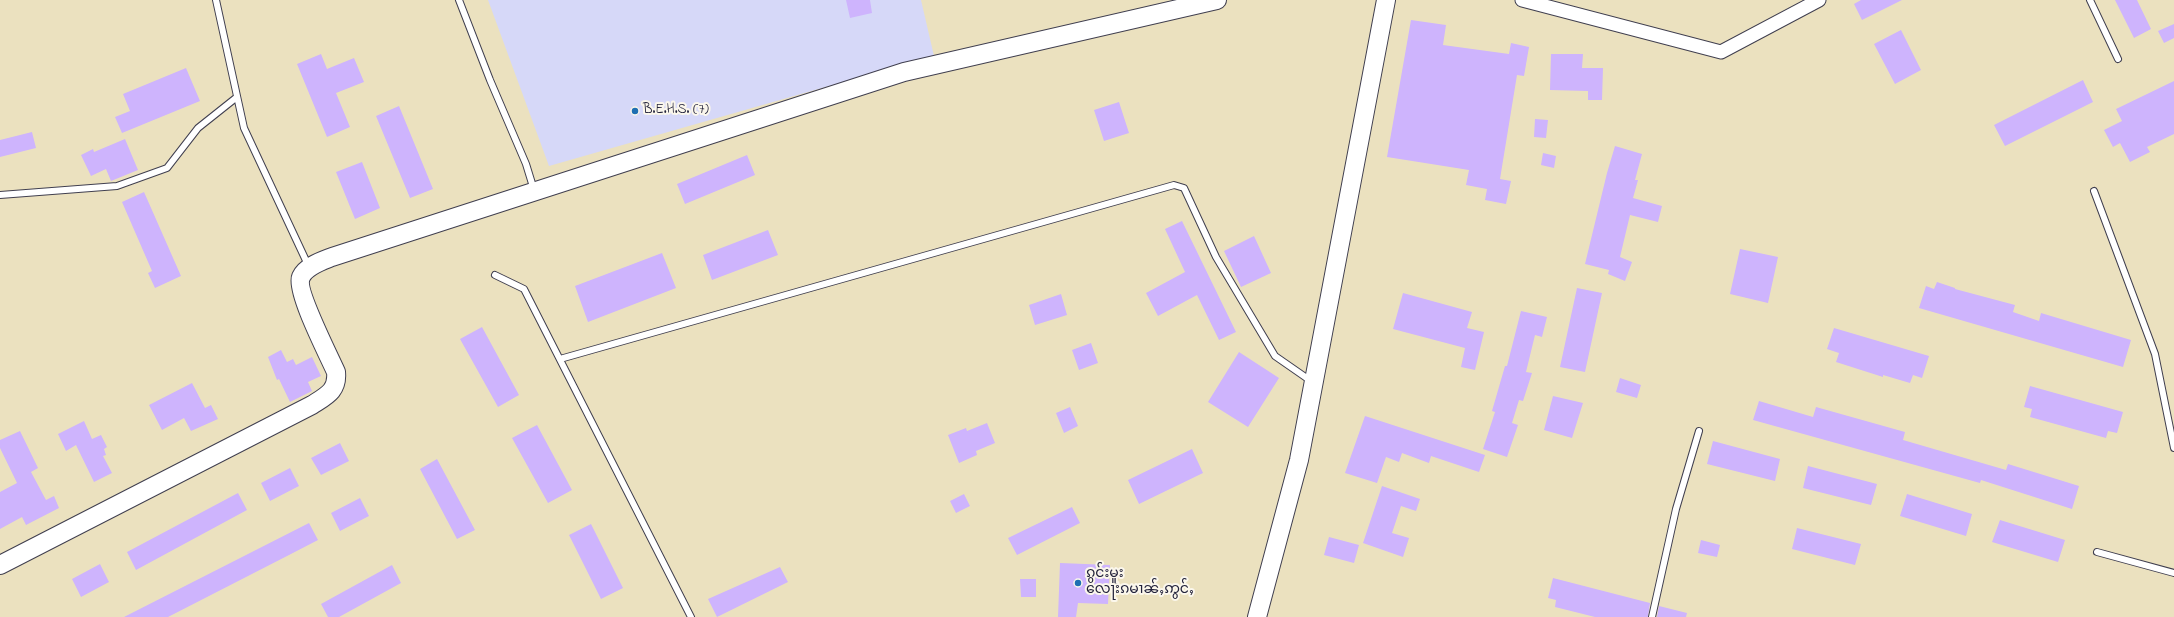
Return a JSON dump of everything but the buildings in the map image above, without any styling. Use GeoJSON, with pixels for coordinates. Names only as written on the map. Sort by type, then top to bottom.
{"type":"FeatureCollection","features":[{"type":"Feature","properties":{"kind":"street"},"geometry":{"type":"LineString","coordinates":[[0,565],[312,405],[333,390],[337,381],[336,372],[301,291],[300,282],[302,276],[309,268],[332,256],[904,72],[1217,0]]}},
{"type":"Feature","properties":{"kind":"street"},"geometry":{"type":"LineString","coordinates":[[1257,617],[1299,460],[1386,0]]}},
{"type":"Feature","properties":{"kind":"street"},"geometry":{"type":"LineString","coordinates":[[1522,0],[1721,52],[1819,0]]}},
{"type":"Feature","properties":{"kind":"lane"},"geometry":{"type":"LineString","coordinates":[[216,0],[244,128],[309,268]]}},
{"type":"Feature","properties":{"kind":"lane"},"geometry":{"type":"LineString","coordinates":[[459,0],[490,80],[526,164],[535,191]]}},
{"type":"Feature","properties":{"kind":"lane"},"geometry":{"type":"LineString","coordinates":[[2090,0],[2118,59]]}},
{"type":"Feature","properties":{"kind":"lane"},"geometry":{"type":"LineString","coordinates":[[0,195],[117,186],[166,168],[198,128],[237,97]]}},
{"type":"Feature","properties":{"kind":"lane"},"geometry":{"type":"LineString","coordinates":[[560,359],[1174,185],[1184,188],[1216,257],[1275,356],[1314,383]]}},
{"type":"Feature","properties":{"kind":"lane"},"geometry":{"type":"LineString","coordinates":[[2094,192],[2155,354],[2174,448]]}},
{"type":"Feature","properties":{"kind":"lane"},"geometry":{"type":"LineString","coordinates":[[496,275],[524,289],[691,617]]}},
{"type":"Feature","properties":{"kind":"lane"},"geometry":{"type":"LineString","coordinates":[[1652,617],[1676,509],[1699,431]]}},
{"type":"Feature","properties":{"kind":"lane"},"geometry":{"type":"LineString","coordinates":[[2097,552],[2174,573]]}},
{"type":"Feature","properties":{"kind":"shaded area","name":"B.E.H.S. (7)"},"geometry":{"type":"Polygon","coordinates":[[[488,0],[921,0],[934,56],[549,166],[488,0]]]}},
{"type":"Feature","properties":{"kind":"place","name":"B.E.H.S. (7)"},"geometry":{"type":"Point","coordinates":[635,111]}},
{"type":"Feature","properties":{"kind":"place","name":"ၵွင်းမူး လေႃးၵမၢၼ်ႇဢွင်ႇ"},"geometry":{"type":"Point","coordinates":[1078,583]}}]}
